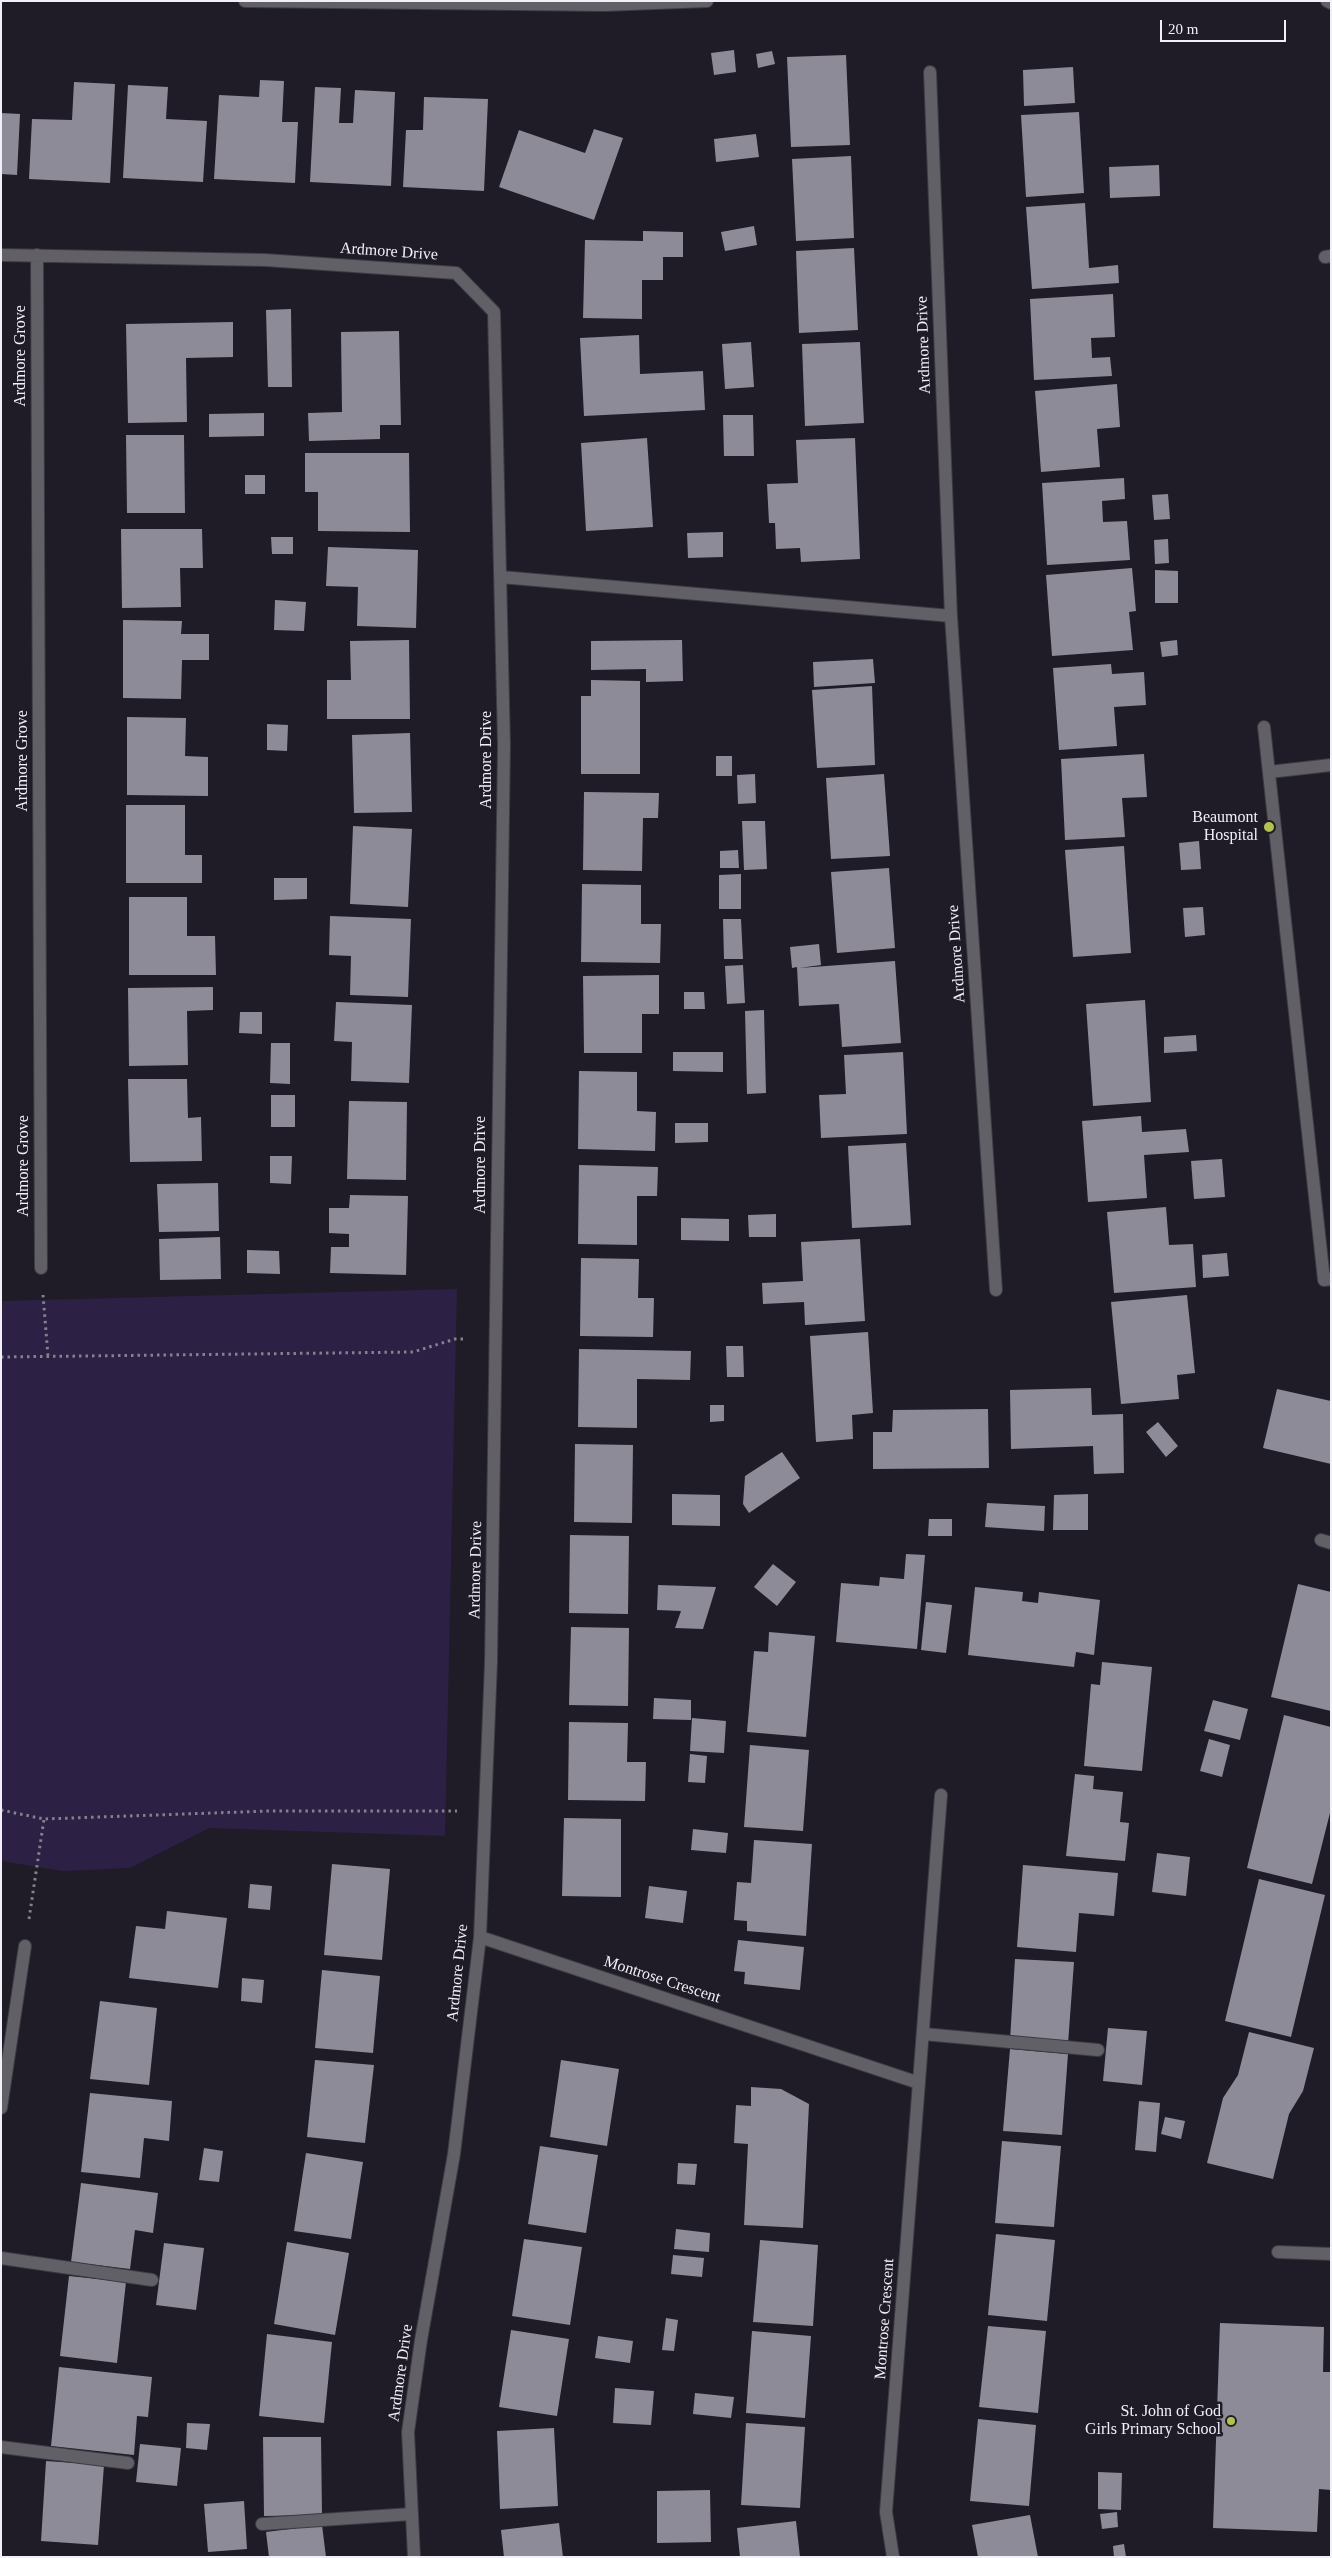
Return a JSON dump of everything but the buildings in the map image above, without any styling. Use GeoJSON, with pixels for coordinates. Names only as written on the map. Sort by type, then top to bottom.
{"type":"FeatureCollection","features":[{"type":"Feature","properties":{"kind":"street"},"geometry":{"type":"LineString","coordinates":[[245,1],[595,5],[707,1]]}},
{"type":"Feature","properties":{"kind":"street"},"geometry":{"type":"LineString","coordinates":[[1327,1],[1331,3]]}},
{"type":"Feature","properties":{"kind":"street","name":"Ardmore Drive"},"geometry":{"type":"LineString","coordinates":[[930,72],[950,616],[996,1290]]}},
{"type":"Feature","properties":{"kind":"street","name":"Ardmore Drive"},"geometry":{"type":"LineString","coordinates":[[1,255],[265,260],[456,273],[494,312],[504,745],[491,1652],[480,1937],[454,2154],[421,2340],[408,2432],[414,2557]]}},
{"type":"Feature","properties":{"kind":"street","name":"Ardmore Grove"},"geometry":{"type":"LineString","coordinates":[[37,255],[41,1268]]}},
{"type":"Feature","properties":{"kind":"street"},"geometry":{"type":"LineString","coordinates":[[501,577],[950,616]]}},
{"type":"Feature","properties":{"kind":"street"},"geometry":{"type":"LineString","coordinates":[[1264,727],[1324,1280],[1331,1279]]}},
{"type":"Feature","properties":{"kind":"street"},"geometry":{"type":"LineString","coordinates":[[1270,772],[1331,764]]}},
{"type":"Feature","properties":{"kind":"street","name":"Montrose Crescent"},"geometry":{"type":"LineString","coordinates":[[893,2557],[886,2512],[941,1796]]}},
{"type":"Feature","properties":{"kind":"street","name":"Montrose Crescent"},"geometry":{"type":"LineString","coordinates":[[480,1937],[919,2084]]}},
{"type":"Feature","properties":{"kind":"street"},"geometry":{"type":"LineString","coordinates":[[1,2108],[25,1946]]}},
{"type":"Feature","properties":{"kind":"street"},"geometry":{"type":"LineString","coordinates":[[924,2034],[1098,2050]]}},
{"type":"Feature","properties":{"kind":"street"},"geometry":{"type":"LineString","coordinates":[[1278,2252],[1331,2254]]}},
{"type":"Feature","properties":{"kind":"street"},"geometry":{"type":"LineString","coordinates":[[1,2258],[152,2280]]}},
{"type":"Feature","properties":{"kind":"street"},"geometry":{"type":"LineString","coordinates":[[1,2447],[128,2464]]}},
{"type":"Feature","properties":{"kind":"street"},"geometry":{"type":"LineString","coordinates":[[262,2524],[411,2514]]}},
{"type":"Feature","properties":{"kind":"path"},"geometry":{"type":"LineString","coordinates":[[41,1268],[48,1356]]}},
{"type":"Feature","properties":{"kind":"path"},"geometry":{"type":"LineString","coordinates":[[1,1357],[413,1352],[455,1339],[496,1338]]}},
{"type":"Feature","properties":{"kind":"path"},"geometry":{"type":"LineString","coordinates":[[1,1810],[44,1819],[268,1811],[485,1810]]}},
{"type":"Feature","properties":{"kind":"path"},"geometry":{"type":"LineString","coordinates":[[25,1946],[44,1819]]}},
{"type":"Feature","properties":{"kind":"shaded area"},"geometry":{"type":"Polygon","coordinates":[[[457,1289],[445,1836],[209,1828],[130,1868],[63,1871],[1,1861],[1,1301],[457,1289]]]}},
{"type":"Feature","properties":{"kind":"place","name":"Beaumont Hospital"},"geometry":{"type":"Point","coordinates":[1269,827]}},
{"type":"Feature","properties":{"kind":"place","name":"St. John of God Girls Primary School"},"geometry":{"type":"Point","coordinates":[1231,2421]}}]}
